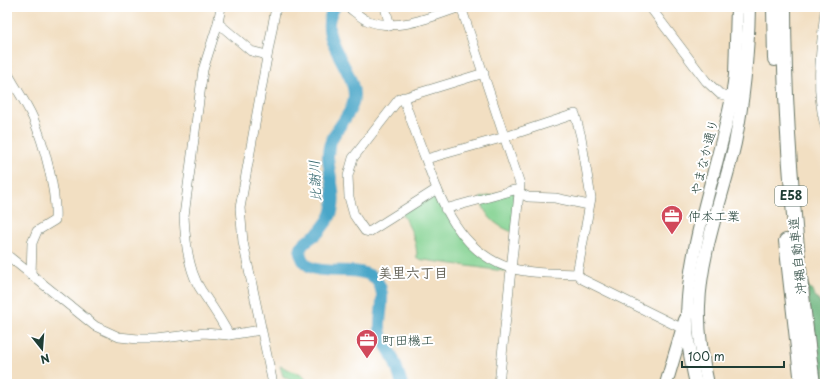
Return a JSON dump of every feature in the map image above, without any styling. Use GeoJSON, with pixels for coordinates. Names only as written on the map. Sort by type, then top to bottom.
{"type":"FeatureCollection","features":[{"type":"Feature","properties":{"kind":"highway","name":"沖縄自動車道"},"geometry":{"type":"LineString","coordinates":[[774,7],[778,122],[788,267],[802,384]]}},
{"type":"Feature","properties":{"kind":"highway","name":"沖縄自動車道"},"geometry":{"type":"LineString","coordinates":[[784,7],[786,121],[794,227],[813,384]]}},
{"type":"Feature","properties":{"kind":"main road","name":"やまなか通り"},"geometry":{"type":"LineString","coordinates":[[708,384],[702,357],[699,305],[709,244],[735,143],[737,98],[735,75],[737,7]]}},
{"type":"Feature","properties":{"kind":"main road","name":"やまなか通り"},"geometry":{"type":"LineString","coordinates":[[696,384],[690,359],[687,314],[693,257],[737,98],[746,73],[749,7]]}},
{"type":"Feature","properties":{"kind":"main road"},"geometry":{"type":"LineString","coordinates":[[666,384],[687,314]]}},
{"type":"Feature","properties":{"kind":"street"},"geometry":{"type":"LineString","coordinates":[[221,7],[218,23],[203,70],[184,216],[186,238],[192,266],[201,290],[229,335]]}},
{"type":"Feature","properties":{"kind":"street"},"geometry":{"type":"LineString","coordinates":[[273,384],[243,242],[240,208],[276,7]]}},
{"type":"Feature","properties":{"kind":"street"},"geometry":{"type":"LineString","coordinates":[[348,7],[364,19],[390,26],[414,22],[460,7],[484,73],[520,184],[499,384]]}},
{"type":"Feature","properties":{"kind":"street"},"geometry":{"type":"LineString","coordinates":[[385,7],[390,26]]}},
{"type":"Feature","properties":{"kind":"street"},"geometry":{"type":"LineString","coordinates":[[650,7],[706,81],[720,94],[737,98]]}},
{"type":"Feature","properties":{"kind":"street"},"geometry":{"type":"LineString","coordinates":[[825,11],[821,44],[820,98],[825,126]]}},
{"type":"Feature","properties":{"kind":"street"},"geometry":{"type":"LineString","coordinates":[[218,23],[251,51],[267,56]]}},
{"type":"Feature","properties":{"kind":"street"},"geometry":{"type":"LineString","coordinates":[[7,72],[33,117],[42,144],[56,207],[55,220],[36,231],[32,243],[31,275]]}},
{"type":"Feature","properties":{"kind":"street"},"geometry":{"type":"LineString","coordinates":[[437,189],[369,232],[365,231],[354,215],[349,197],[349,166],[353,158],[387,113],[402,97],[484,73]]}},
{"type":"Feature","properties":{"kind":"street"},"geometry":{"type":"LineString","coordinates":[[402,97],[445,209],[460,233],[472,244],[498,262],[511,268],[577,274],[589,283],[677,326],[682,327]]}},
{"type":"Feature","properties":{"kind":"street"},"geometry":{"type":"LineString","coordinates":[[426,159],[505,137],[575,114],[578,118],[590,187],[589,205],[577,274]]}},
{"type":"Feature","properties":{"kind":"street"},"geometry":{"type":"LineString","coordinates":[[445,209],[514,190],[519,191],[528,197],[555,198],[589,205]]}},
{"type":"Feature","properties":{"kind":"street"},"geometry":{"type":"LineString","coordinates":[[7,255],[95,326],[119,337],[138,340],[204,333],[229,335],[261,330]]}},
{"type":"Feature","properties":{"kind":"green space"},"geometry":{"type":"Polygon","coordinates":[[[437,189],[460,233],[511,272],[417,259],[413,235],[401,213],[437,189]]]}},
{"type":"Feature","properties":{"kind":"green space"},"geometry":{"type":"Polygon","coordinates":[[[514,190],[515,233],[497,224],[489,216],[482,205],[480,198],[514,190]]]}},
{"type":"Feature","properties":{"kind":"green space"},"geometry":{"type":"Polygon","coordinates":[[[807,284],[825,310],[825,384],[818,384],[807,284]]]}},
{"type":"Feature","properties":{"kind":"green space"},"geometry":{"type":"Polygon","coordinates":[[[280,366],[304,376],[306,381],[293,382],[283,376],[280,366]]]}},
{"type":"Feature","properties":{"kind":"waterway","name":"比謝川"},"geometry":{"type":"LineString","coordinates":[[335,7],[329,19],[329,32],[333,44],[346,69],[354,94],[352,106],[333,136],[328,150],[334,197],[331,213],[328,220],[319,232],[303,245],[300,252],[305,264],[313,268],[365,273],[373,277],[378,282],[382,294],[380,328],[383,339],[393,359],[402,384]]}},
{"type":"Feature","properties":{"kind":"place","name":"仲本工業"},"geometry":{"type":"Point","coordinates":[672,236]}},
{"type":"Feature","properties":{"kind":"place","name":"町田機工"},"geometry":{"type":"Point","coordinates":[367,360]}},
{"type":"Feature","properties":{"kind":"district","name":"美里六丁目"},"geometry":{"type":"Point","coordinates":[413,273]}}]}
